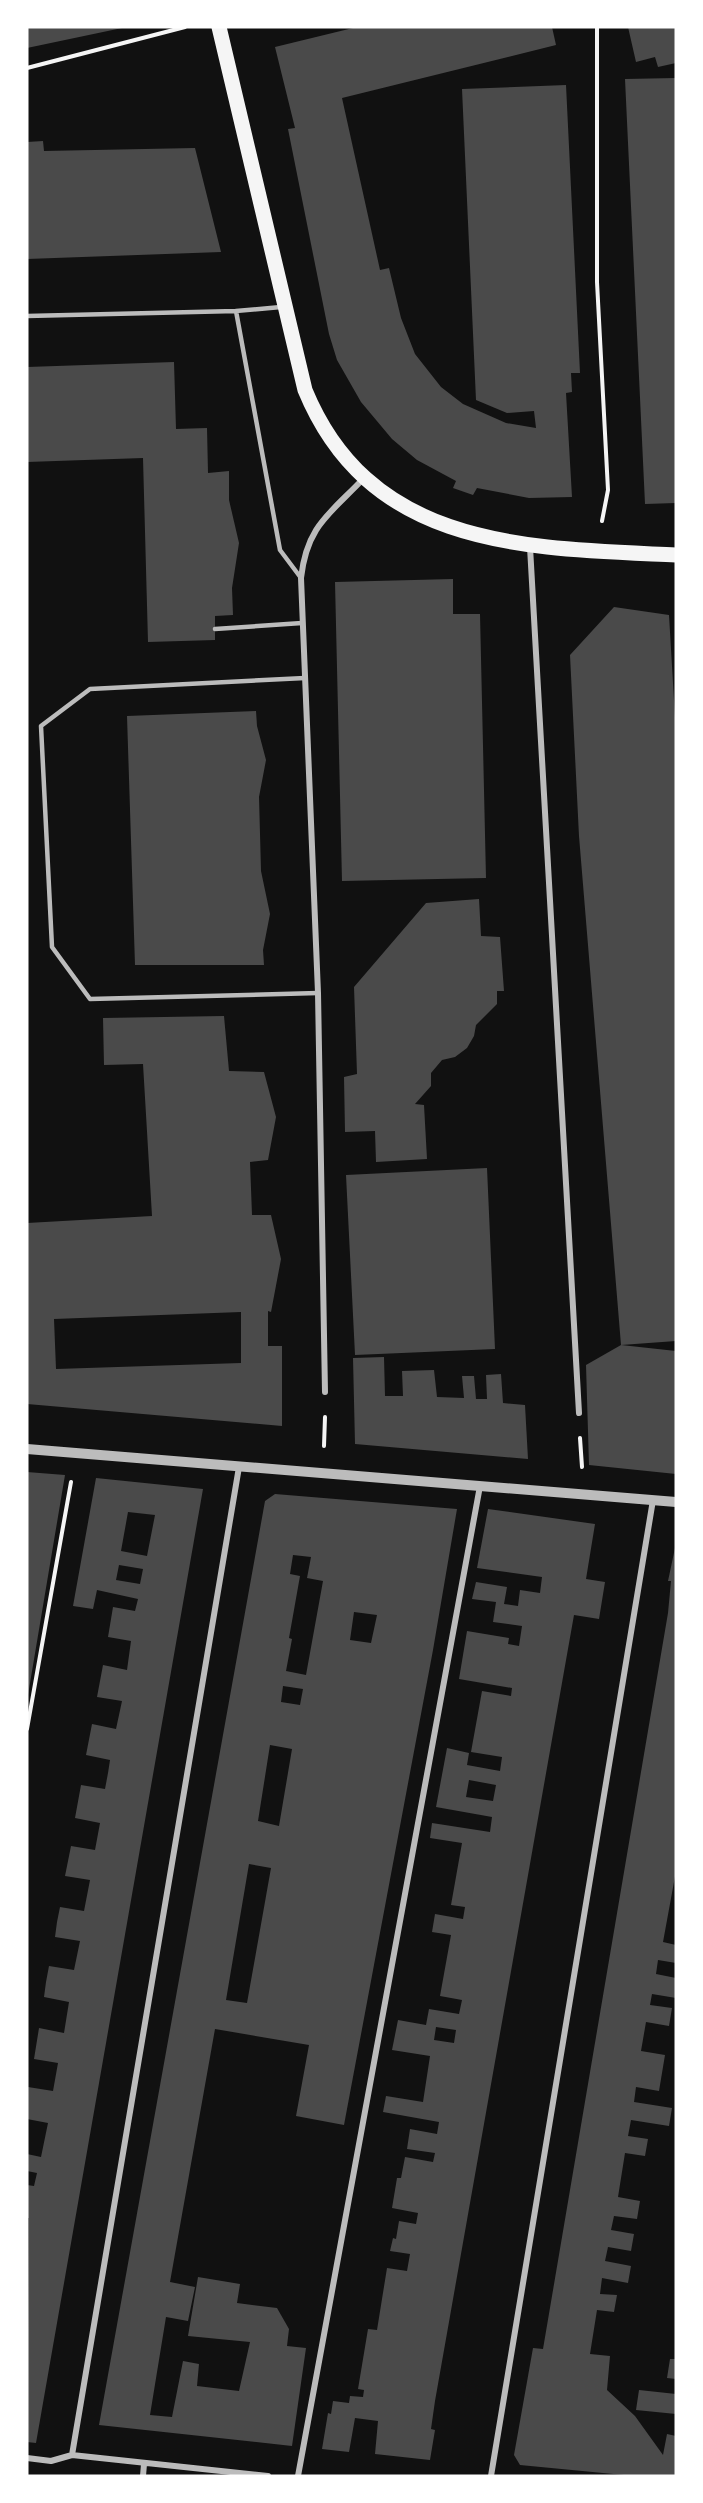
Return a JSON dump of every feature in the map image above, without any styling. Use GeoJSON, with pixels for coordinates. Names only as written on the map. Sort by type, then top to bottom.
{"type":"FeatureCollection","features":[{"type":"Feature","properties":{"kind":"main road"},"geometry":{"type":"LineString","coordinates":[[219,27],[305,390],[314,413],[339,451],[364,478],[393,501],[424,517],[475,534],[530,547],[676,555]]}},
{"type":"Feature","properties":{"kind":"street"},"geometry":{"type":"LineString","coordinates":[[325,1392],[318,993],[301,578],[304,554],[312,533],[326,515],[364,478]]}},
{"type":"Feature","properties":{"kind":"street"},"geometry":{"type":"LineString","coordinates":[[530,547],[579,1413]]}},
{"type":"Feature","properties":{"kind":"street"},"geometry":{"type":"LineString","coordinates":[[27,1449],[676,1502]]}},
{"type":"Feature","properties":{"kind":"street"},"geometry":{"type":"LineString","coordinates":[[72,2455],[239,1467]]}},
{"type":"Feature","properties":{"kind":"street"},"geometry":{"type":"LineString","coordinates":[[298,2476],[480,1486]]}},
{"type":"Feature","properties":{"kind":"street"},"geometry":{"type":"LineString","coordinates":[[491,2476],[653,1500]]}},
{"type":"Feature","properties":{"kind":"street"},"geometry":{"type":"LineString","coordinates":[[27,2458],[51,2461],[72,2455],[268,2476]]}},
{"type":"Feature","properties":{"kind":"street"},"geometry":{"type":"LineString","coordinates":[[142,2476],[144,2464]]}},
{"type":"Feature","properties":{"kind":"lane"},"geometry":{"type":"LineString","coordinates":[[27,316],[236,311],[284,307]]}},
{"type":"Feature","properties":{"kind":"lane"},"geometry":{"type":"LineString","coordinates":[[236,311],[280,550],[301,578]]}},
{"type":"Feature","properties":{"kind":"lane"},"geometry":{"type":"LineString","coordinates":[[215,629],[303,623]]}},
{"type":"Feature","properties":{"kind":"lane"},"geometry":{"type":"LineString","coordinates":[[304,678],[90,689],[41,726],[52,947],[90,999],[318,993]]}},
{"type":"Feature","properties":{"kind":"path"},"geometry":{"type":"LineString","coordinates":[[27,68],[185,27]]}},
{"type":"Feature","properties":{"kind":"path"},"geometry":{"type":"LineString","coordinates":[[596,551],[608,490],[597,282],[597,27]]}},
{"type":"Feature","properties":{"kind":"path"},"geometry":{"type":"LineString","coordinates":[[324,1473],[325,1392]]}},
{"type":"Feature","properties":{"kind":"path"},"geometry":{"type":"LineString","coordinates":[[579,1413],[584,1495]]}},
{"type":"Feature","properties":{"kind":"path"},"geometry":{"type":"LineString","coordinates":[[27,1729],[76,1454]]}},
{"type":"Feature","properties":{"kind":"building"},"geometry":{"type":"Polygon","coordinates":[[[27,27],[122,27],[122,28],[27,48],[27,27]]]}},
{"type":"Feature","properties":{"kind":"building"},"geometry":{"type":"Polygon","coordinates":[[[357,27],[552,27],[556,45],[342,98],[380,270],[389,268],[401,318],[415,354],[441,387],[463,404],[506,423],[536,428],[534,411],[507,413],[476,400],[462,89],[566,85],[580,373],[571,373],[572,392],[566,393],[572,497],[529,498],[477,488],[473,495],[453,488],[456,481],[417,460],[392,439],[361,402],[337,360],[329,334],[288,129],[295,128],[275,47],[357,27]]]}},
{"type":"Feature","properties":{"kind":"building"},"geometry":{"type":"Polygon","coordinates":[[[628,27],[676,27],[676,63],[658,67],[655,57],[636,62],[628,27]]]}},
{"type":"Feature","properties":{"kind":"building"},"geometry":{"type":"Polygon","coordinates":[[[676,78],[676,503],[645,504],[625,79],[676,78]]]}},
{"type":"Feature","properties":{"kind":"building"},"geometry":{"type":"Polygon","coordinates":[[[43,141],[44,151],[195,148],[221,252],[27,259],[27,142],[43,141]]]}},
{"type":"Feature","properties":{"kind":"building"},"geometry":{"type":"Polygon","coordinates":[[[174,362],[176,429],[207,428],[208,473],[229,471],[229,500],[239,543],[232,588],[233,615],[215,616],[215,640],[148,642],[143,458],[27,462],[27,367],[174,362]]]}},
{"type":"Feature","properties":{"kind":"building"},"geometry":{"type":"Polygon","coordinates":[[[453,579],[453,614],[480,614],[486,878],[342,881],[335,582],[453,579]]]}},
{"type":"Feature","properties":{"kind":"building"},"geometry":{"type":"Polygon","coordinates":[[[614,607],[669,615],[676,734],[676,1341],[621,1345],[579,836],[570,655],[614,607]]]}},
{"type":"Feature","properties":{"kind":"building"},"geometry":{"type":"Polygon","coordinates":[[[256,711],[257,726],[266,760],[259,797],[261,871],[270,914],[263,950],[264,965],[135,965],[127,716],[256,711]]]}},
{"type":"Feature","properties":{"kind":"building"},"geometry":{"type":"Polygon","coordinates":[[[479,899],[481,936],[500,937],[504,991],[497,991],[497,1004],[476,1025],[474,1036],[467,1048],[455,1057],[442,1060],[431,1073],[431,1086],[415,1104],[424,1105],[427,1159],[376,1162],[375,1131],[345,1132],[344,1077],[357,1074],[354,987],[426,903],[479,899]]]}},
{"type":"Feature","properties":{"kind":"building"},"geometry":{"type":"Polygon","coordinates":[[[224,1016],[229,1071],[264,1072],[276,1117],[268,1160],[250,1162],[252,1215],[271,1215],[281,1259],[271,1312],[268,1311],[268,1346],[282,1346],[282,1426],[27,1404],[27,1223],[152,1216],[143,1064],[104,1065],[103,1018],[224,1016]],[[241,1312],[54,1319],[56,1369],[241,1363],[241,1312]]]}},
{"type":"Feature","properties":{"kind":"building"},"geometry":{"type":"Polygon","coordinates":[[[487,1168],[495,1349],[355,1355],[346,1175],[487,1168]]]}},
{"type":"Feature","properties":{"kind":"building"},"geometry":{"type":"Polygon","coordinates":[[[621,1345],[676,1351],[676,1474],[589,1465],[586,1365],[621,1345]]]}},
{"type":"Feature","properties":{"kind":"building"},"geometry":{"type":"Polygon","coordinates":[[[384,1357],[385,1396],[403,1396],[402,1371],[434,1370],[437,1397],[464,1398],[462,1376],[474,1376],[476,1399],[487,1399],[486,1375],[501,1374],[503,1403],[525,1405],[528,1459],[355,1444],[353,1358],[384,1357]]]}},
{"type":"Feature","properties":{"kind":"building"},"geometry":{"type":"Polygon","coordinates":[[[27,1472],[65,1475],[28,1695],[27,1694],[27,1472]]]}},
{"type":"Feature","properties":{"kind":"building"},"geometry":{"type":"Polygon","coordinates":[[[96,1478],[203,1489],[36,2443],[27,2442],[29,2218],[27,2218],[27,2185],[34,2186],[37,2173],[27,2171],[27,2154],[41,2157],[48,2123],[27,2119],[27,2092],[28,2087],[53,2091],[58,2063],[34,2059],[39,2028],[64,2033],[69,2002],[44,1997],[46,1982],[49,1966],[74,1970],[80,1941],[55,1937],[57,1922],[60,1907],[84,1911],[90,1880],[65,1876],[71,1846],[95,1850],[100,1823],[75,1818],[81,1785],[105,1789],[108,1773],[110,1760],[86,1755],[92,1724],[116,1729],[122,1701],[97,1697],[103,1665],[127,1670],[131,1641],[108,1637],[113,1607],[135,1611],[138,1599],[97,1590],[93,1609],[73,1606],[96,1478]],[[128,1512],[121,1551],[147,1556],[155,1515],[128,1512]],[[119,1565],[116,1580],[140,1584],[143,1569],[119,1565]]]}},
{"type":"Feature","properties":{"kind":"building"},"geometry":{"type":"Polygon","coordinates":[[[275,1494],[457,1509],[433,1650],[344,2125],[296,2116],[309,2045],[215,2029],[170,2282],[195,2287],[188,2321],[166,2317],[150,2415],[172,2417],[183,2361],[199,2364],[197,2386],[239,2391],[250,2342],[188,2336],[198,2277],[240,2284],[237,2303],[277,2308],[289,2329],[287,2346],[306,2348],[292,2446],[99,2425],[265,1501],[275,1494]],[[293,1555],[290,1574],[300,1576],[289,1638],[292,1639],[286,1671],[306,1675],[323,1581],[307,1578],[311,1557],[293,1555]],[[354,1612],[350,1640],[371,1643],[377,1615],[354,1612]],[[283,1686],[281,1702],[300,1705],[303,1689],[283,1686]],[[270,1745],[258,1821],[279,1826],[292,1749],[270,1745]],[[249,1864],[226,2000],[247,2003],[271,1868],[249,1864]]]}},
{"type":"Feature","properties":{"kind":"building"},"geometry":{"type":"Polygon","coordinates":[[[488,1509],[595,1524],[586,1579],[605,1582],[599,1619],[574,1615],[435,2401],[431,2429],[435,2430],[430,2460],[375,2454],[378,2421],[355,2418],[349,2452],[322,2449],[328,2413],[331,2414],[333,2401],[349,2403],[350,2396],[363,2397],[364,2390],[358,2389],[368,2329],[377,2330],[387,2268],[407,2271],[410,2254],[390,2251],[393,2238],[396,2239],[399,2221],[416,2224],[418,2213],[392,2208],[397,2178],[401,2178],[405,2157],[433,2162],[435,2153],[407,2149],[410,2129],[437,2134],[439,2122],[383,2112],[386,2096],[423,2102],[430,2056],[392,2050],[398,2020],[426,2025],[429,2009],[459,2014],[462,2000],[440,1996],[451,1935],[432,1932],[435,1914],[463,1919],[465,1907],[451,1905],[462,1843],[430,1838],[432,1823],[490,1832],[492,1817],[436,1807],[447,1748],[469,1753],[467,1765],[500,1771],[502,1757],[471,1752],[482,1691],[511,1696],[512,1688],[459,1679],[467,1631],[509,1638],[508,1644],[519,1646],[522,1626],[493,1622],[496,1602],[472,1599],[476,1582],[507,1587],[504,1604],[518,1606],[520,1590],[540,1593],[542,1577],[477,1568],[488,1509]],[[469,1780],[466,1797],[493,1801],[496,1785],[469,1780]],[[436,2027],[434,2040],[454,2043],[456,2030],[436,2027]]]}},
{"type":"Feature","properties":{"kind":"building"},"geometry":{"type":"Polygon","coordinates":[[[675,1548],[676,1871],[663,1942],[676,1945],[676,1963],[658,1960],[656,1974],[676,1978],[676,1998],[652,1994],[650,2005],[672,2008],[669,2026],[646,2022],[641,2051],[665,2055],[659,2091],[636,2087],[634,2102],[672,2108],[669,2126],[631,2120],[628,2136],[648,2139],[645,2156],[625,2153],[618,2197],[640,2201],[637,2219],[614,2216],[611,2230],[634,2234],[631,2251],[608,2247],[605,2261],[631,2266],[628,2283],[602,2278],[600,2294],[617,2295],[614,2312],[597,2310],[590,2354],[610,2356],[607,2390],[635,2416],[663,2455],[667,2434],[676,2436],[676,2476],[634,2476],[520,2465],[514,2455],[533,2348],[543,2349],[668,1613],[671,1581],[668,1581],[675,1548]]]}},
{"type":"Feature","properties":{"kind":"building"},"geometry":{"type":"Polygon","coordinates":[[[670,2359],[676,2359],[676,2379],[667,2378],[670,2359]]]}},
{"type":"Feature","properties":{"kind":"building"},"geometry":{"type":"Polygon","coordinates":[[[639,2390],[676,2394],[676,2414],[636,2410],[639,2390]]]}}]}
